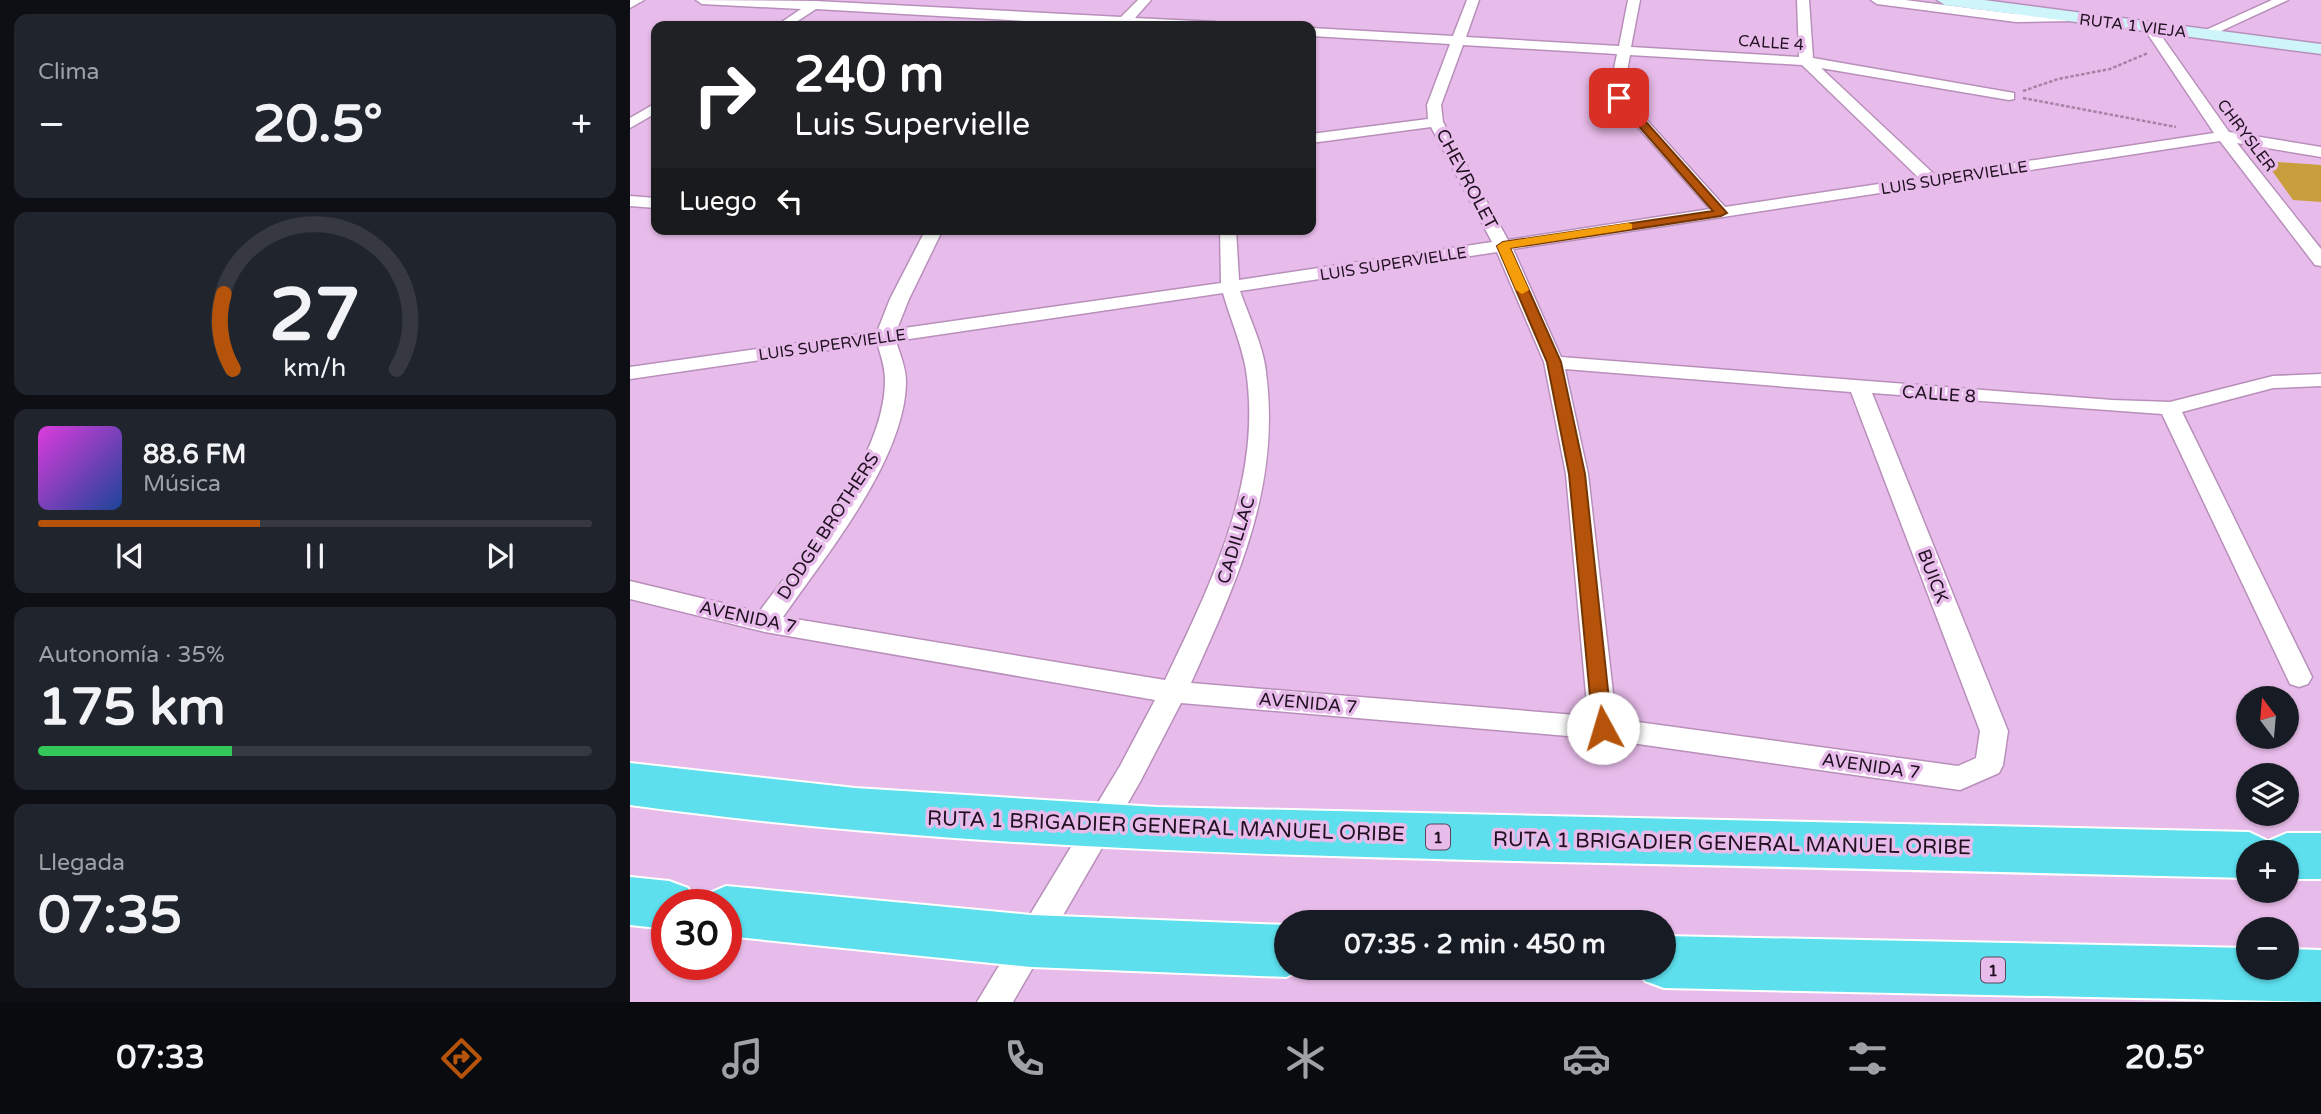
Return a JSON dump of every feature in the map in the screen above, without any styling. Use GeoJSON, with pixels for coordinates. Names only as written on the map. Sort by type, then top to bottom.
{"type":"FeatureCollection","features":[{"type":"Feature","properties":{"kind":"highway","name":"RUTA 1 BRIGADIER GENERAL MANUEL ORIBE"},"geometry":{"type":"LineString","coordinates":[[630,784],[745,801],[945,818],[1100,827],[2236,855]]}},
{"type":"Feature","properties":{"kind":"highway"},"geometry":{"type":"LineString","coordinates":[[2299,856],[2321,856]]}},
{"type":"Feature","properties":{"kind":"highway"},"geometry":{"type":"LineString","coordinates":[[630,901],[651,903]]}},
{"type":"Feature","properties":{"kind":"highway"},"geometry":{"type":"LineString","coordinates":[[742,913],[1031,941],[1274,951]]}},
{"type":"Feature","properties":{"kind":"highway","name":"1"},"geometry":{"type":"LineString","coordinates":[[1676,962],[2321,977]]}},
{"type":"Feature","properties":{"kind":"street"},"geometry":{"type":"LineString","coordinates":[[630,5],[638,0]]}},
{"type":"Feature","properties":{"kind":"street"},"geometry":{"type":"LineString","coordinates":[[702,0],[817,4],[1084,21]]}},
{"type":"Feature","properties":{"kind":"street"},"geometry":{"type":"LineString","coordinates":[[959,21],[985,0]]}},
{"type":"Feature","properties":{"kind":"street"},"geometry":{"type":"LineString","coordinates":[[1125,21],[1145,0]]}},
{"type":"Feature","properties":{"kind":"street","name":"CHEVROLET"},"geometry":{"type":"LineString","coordinates":[[1473,0],[1434,105],[1436,122],[1503,246],[1554,362],[1577,474],[1603,728]]}},
{"type":"Feature","properties":{"kind":"street"},"geometry":{"type":"LineString","coordinates":[[1634,0],[1617,88],[1619,98],[1721,213]]}},
{"type":"Feature","properties":{"kind":"street"},"geometry":{"type":"LineString","coordinates":[[1803,0],[1806,61],[1932,181]]}},
{"type":"Feature","properties":{"kind":"street"},"geometry":{"type":"LineString","coordinates":[[1877,0],[2016,18],[2075,17]]}},
{"type":"Feature","properties":{"kind":"street","name":"RUTA 1 VIEJA"},"geometry":{"type":"LineString","coordinates":[[1945,0],[2321,49]]}},
{"type":"Feature","properties":{"kind":"street"},"geometry":{"type":"LineString","coordinates":[[2044,0],[2075,17]]}},
{"type":"Feature","properties":{"kind":"street"},"geometry":{"type":"LineString","coordinates":[[2203,34],[2283,0]]}},
{"type":"Feature","properties":{"kind":"street"},"geometry":{"type":"LineString","coordinates":[[790,21],[817,4]]}},
{"type":"Feature","properties":{"kind":"street","name":"CHRYSLER"},"geometry":{"type":"LineString","coordinates":[[2149,27],[2224,136],[2321,261]]}},
{"type":"Feature","properties":{"kind":"street","name":"CALLE 4"},"geometry":{"type":"LineString","coordinates":[[1316,32],[1806,61],[2008,96]]}},
{"type":"Feature","properties":{"kind":"street"},"geometry":{"type":"LineString","coordinates":[[630,112],[651,111]]}},
{"type":"Feature","properties":{"kind":"street"},"geometry":{"type":"LineString","coordinates":[[630,124],[651,112]]}},
{"type":"Feature","properties":{"kind":"street"},"geometry":{"type":"LineString","coordinates":[[1316,138],[1436,122]]}},
{"type":"Feature","properties":{"kind":"street","name":"LUIS SUPERVIELLE"},"geometry":{"type":"LineString","coordinates":[[630,373],[1230,287],[2224,136],[2321,152]]}},
{"type":"Feature","properties":{"kind":"street"},"geometry":{"type":"LineString","coordinates":[[630,201],[651,203]]}},
{"type":"Feature","properties":{"kind":"street"},"geometry":{"type":"LineString","coordinates":[[886,336],[892,316],[932,235]]}},
{"type":"Feature","properties":{"kind":"street","name":"CADILLAC"},"geometry":{"type":"LineString","coordinates":[[1031,941],[1100,827],[1173,692],[1218,595],[1250,505],[1260,432],[1256,369],[1230,287],[1228,235]]}},
{"type":"Feature","properties":{"kind":"street","name":"DODGE BROTHERS"},"geometry":{"type":"LineString","coordinates":[[765,623],[873,462],[885,433],[893,398],[895,370],[886,336]]}},
{"type":"Feature","properties":{"kind":"street","name":"CALLE 8"},"geometry":{"type":"LineString","coordinates":[[1554,362],[2112,407],[2170,408],[2208,400],[2241,387],[2273,382],[2321,380]]}},
{"type":"Feature","properties":{"kind":"street","name":"BUICK"},"geometry":{"type":"LineString","coordinates":[[1860,388],[1994,731],[1989,765]]}},
{"type":"Feature","properties":{"kind":"street"},"geometry":{"type":"LineString","coordinates":[[2170,408],[2299,677]]}},
{"type":"Feature","properties":{"kind":"street","name":"AVENIDA 7"},"geometry":{"type":"LineString","coordinates":[[630,590],[765,623],[1173,692],[1603,728],[1960,778],[1989,765]]}},
{"type":"Feature","properties":{"kind":"street"},"geometry":{"type":"LineString","coordinates":[[994,1002],[1031,941]]}},
{"type":"Feature","properties":{"kind":"path"},"geometry":{"type":"LineString","coordinates":[[2008,96],[2058,79],[2110,69],[2162,46]]}},
{"type":"Feature","properties":{"kind":"path"},"geometry":{"type":"LineString","coordinates":[[2008,96],[2224,136]]}},
{"type":"Feature","properties":{"kind":"shaded area"},"geometry":{"type":"Polygon","coordinates":[[[2265,161],[2321,165],[2321,202],[2293,200],[2265,161]]]}},
{"type":"Feature","properties":{"kind":"slow traffic"},"geometry":{"type":"LineString","coordinates":[[1522,290],[1503,246],[1628,227]]}},
{"type":"Feature","properties":{"kind":"route"},"geometry":{"type":"LineString","coordinates":[[1603,728],[1577,474],[1554,362],[1503,246],[1721,213],[1619,98]]}}]}
